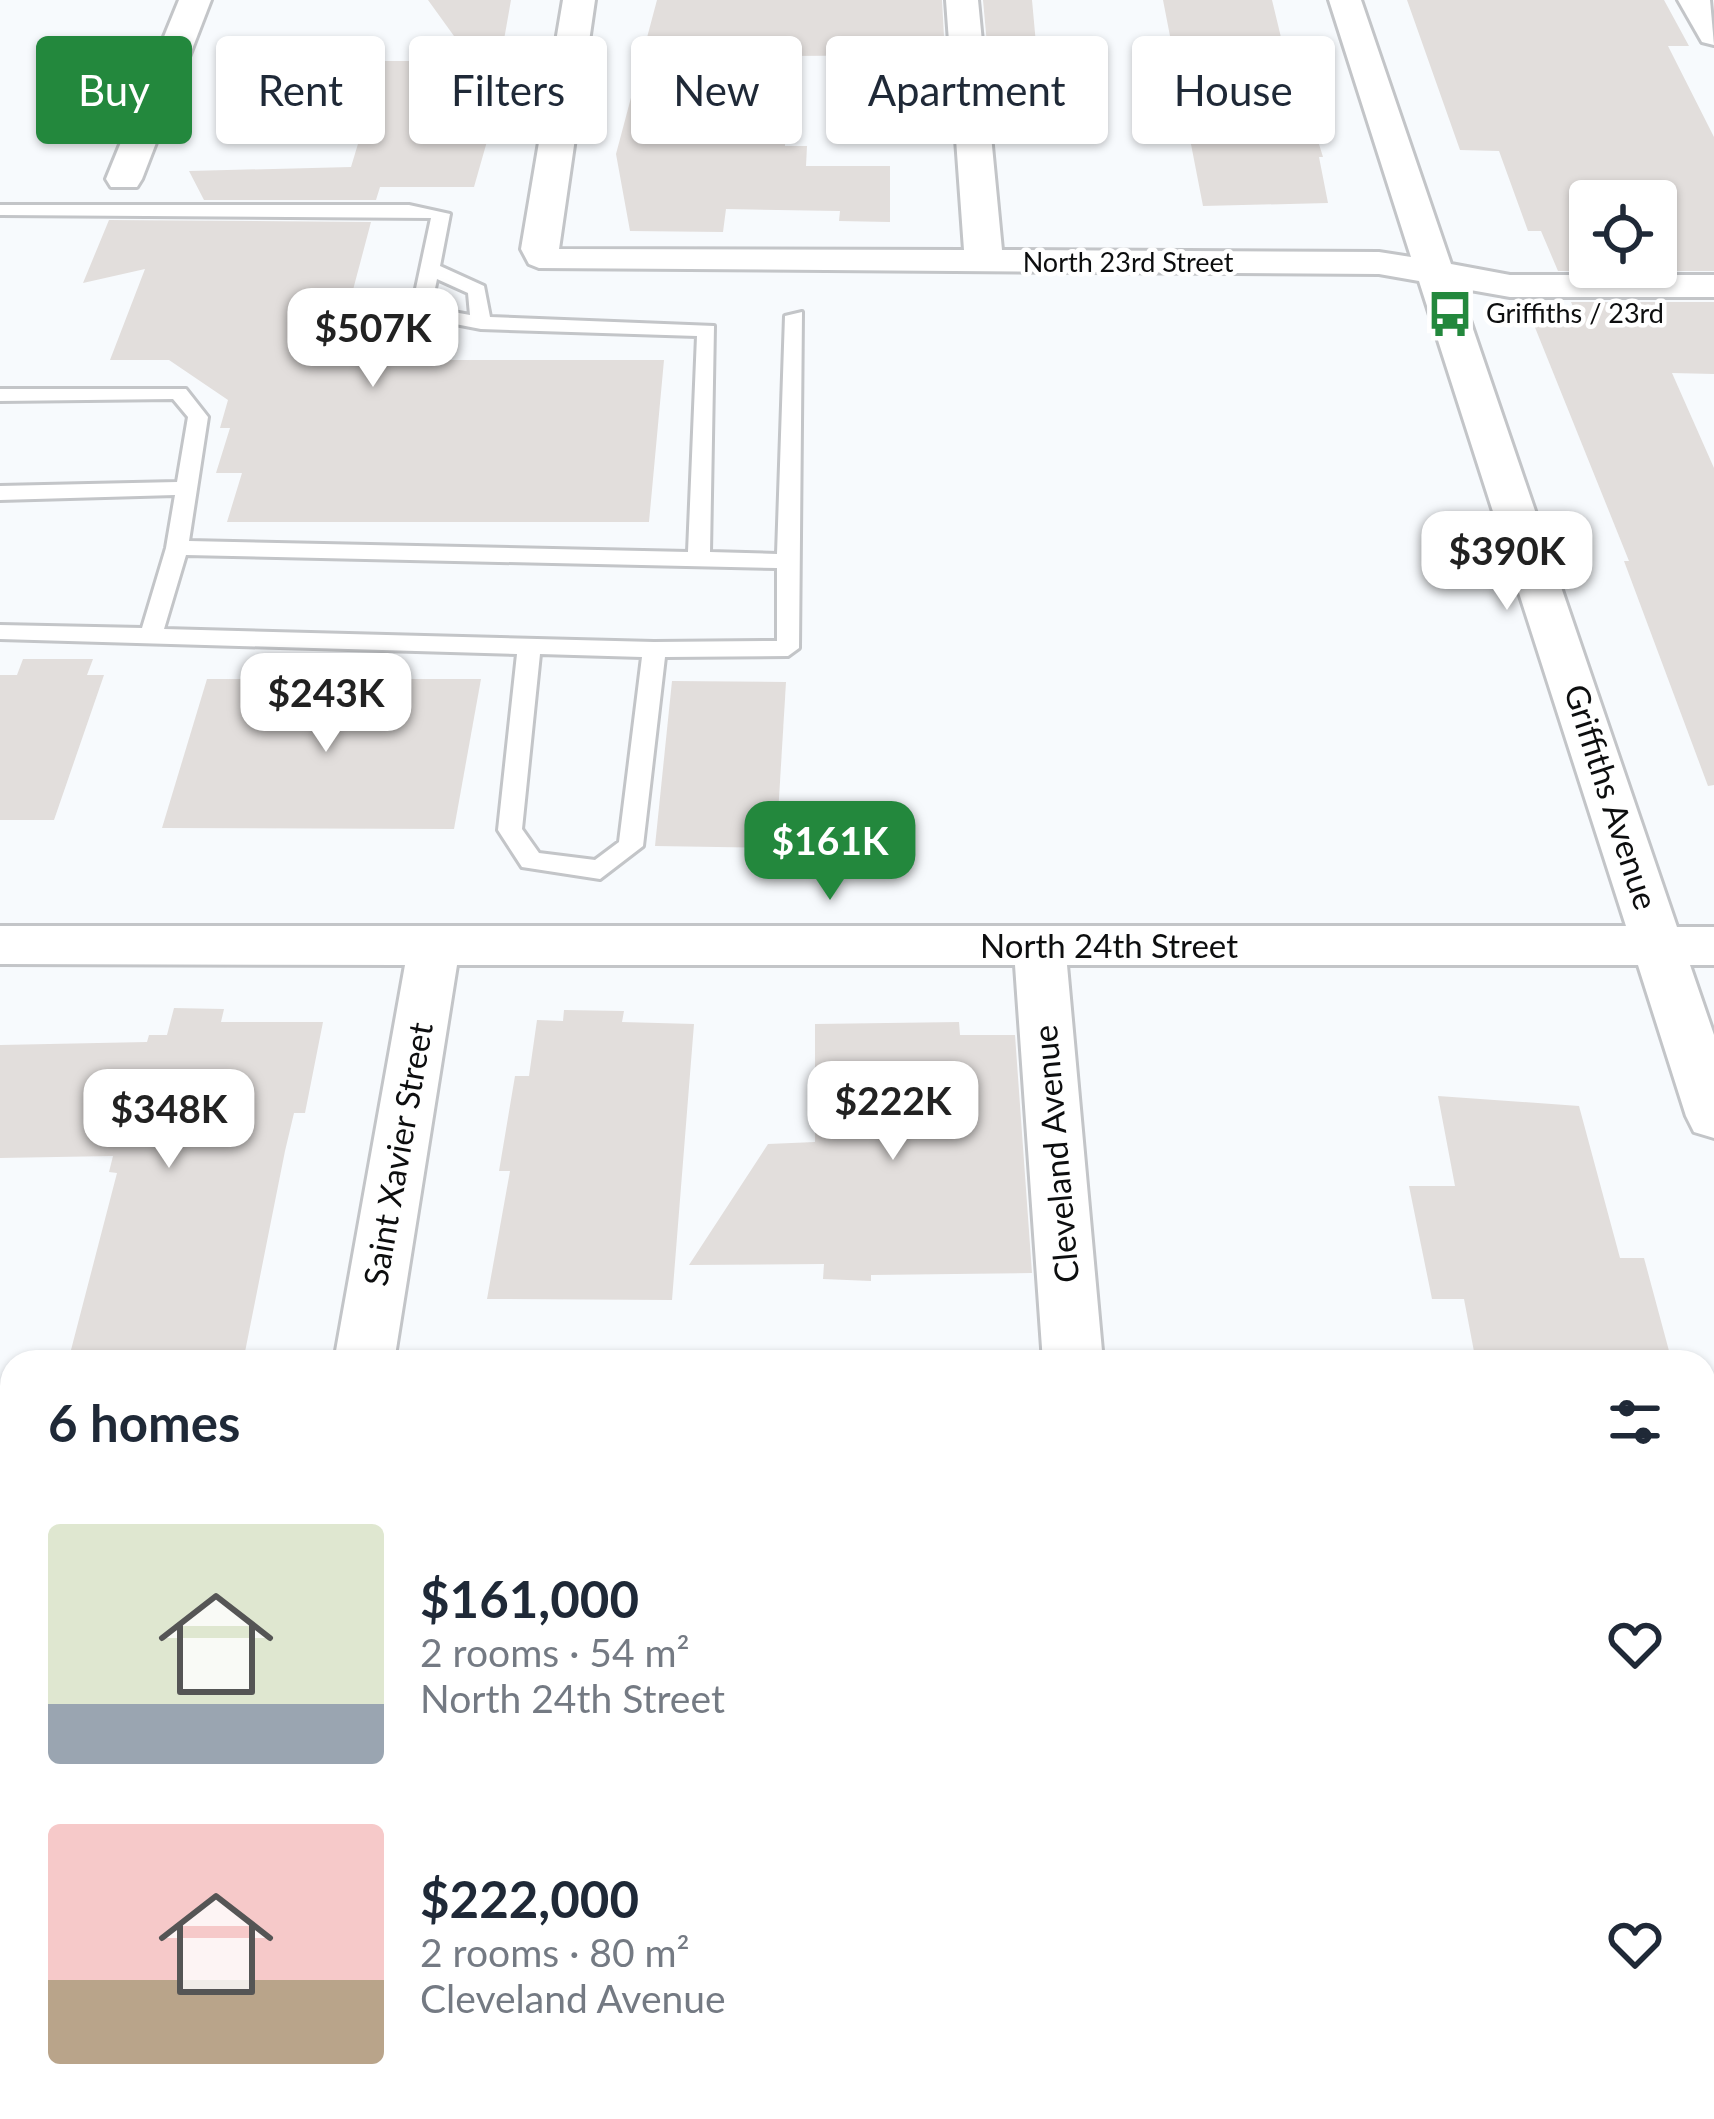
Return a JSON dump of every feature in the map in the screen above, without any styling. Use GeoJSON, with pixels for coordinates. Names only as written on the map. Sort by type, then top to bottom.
{"type":"FeatureCollection","features":[{"type":"Feature","properties":{"kind":"street"},"geometry":{"type":"LineString","coordinates":[[124,179],[195,0]]}},
{"type":"Feature","properties":{"kind":"street","name":"North 23rd Street"},"geometry":{"type":"LineString","coordinates":[[579,0],[542,256],[570,261],[1379,263],[1510,286],[1714,286]]}},
{"type":"Feature","properties":{"kind":"street"},"geometry":{"type":"LineString","coordinates":[[962,0],[984,263]]}},
{"type":"Feature","properties":{"kind":"street","name":"Griffiths Avenue"},"geometry":{"type":"LineString","coordinates":[[1345,0],[1714,1116]]}},
{"type":"Feature","properties":{"kind":"street"},"geometry":{"type":"LineString","coordinates":[[1694,0],[1714,35]]}},
{"type":"Feature","properties":{"kind":"street","name":"North 24th Street"},"geometry":{"type":"LineString","coordinates":[[0,946],[1714,946]]}},
{"type":"Feature","properties":{"kind":"street","name":"Cleveland Avenue"},"geometry":{"type":"LineString","coordinates":[[1039,946],[1072,1350]]}},
{"type":"Feature","properties":{"kind":"street","name":"Saint Xavier Street"},"geometry":{"type":"LineString","coordinates":[[366,1350],[434,947]]}},
{"type":"Feature","properties":{"kind":"lane"},"geometry":{"type":"LineString","coordinates":[[0,210],[409,210],[441,214],[421,312],[482,323],[707,330],[699,558]]}},
{"type":"Feature","properties":{"kind":"lane"},"geometry":{"type":"LineString","coordinates":[[430,269],[477,290],[482,323]]}},
{"type":"Feature","properties":{"kind":"lane"},"geometry":{"type":"LineString","coordinates":[[0,632],[654,650],[788,648],[795,316]]}},
{"type":"Feature","properties":{"kind":"lane"},"geometry":{"type":"LineString","coordinates":[[0,395],[179,392],[198,417],[177,548],[151,635]]}},
{"type":"Feature","properties":{"kind":"lane"},"geometry":{"type":"LineString","coordinates":[[0,493],[186,488]]}},
{"type":"Feature","properties":{"kind":"lane"},"geometry":{"type":"LineString","coordinates":[[177,548],[788,561]]}},
{"type":"Feature","properties":{"kind":"lane"},"geometry":{"type":"LineString","coordinates":[[530,647],[510,830],[532,861],[600,870],[631,846],[654,650]]}},
{"type":"Feature","properties":{"kind":"building"},"geometry":{"type":"Polygon","coordinates":[[[428,0],[511,0],[505,36],[454,36],[428,0]]]}},
{"type":"Feature","properties":{"kind":"building"},"geometry":{"type":"Polygon","coordinates":[[[657,0],[942,0],[944,36],[826,36],[826,56],[802,56],[802,36],[647,36],[657,0]]]}},
{"type":"Feature","properties":{"kind":"building"},"geometry":{"type":"Polygon","coordinates":[[[983,0],[1032,0],[1035,36],[986,36],[983,0]]]}},
{"type":"Feature","properties":{"kind":"building"},"geometry":{"type":"Polygon","coordinates":[[[1163,0],[1272,0],[1281,36],[1170,36],[1163,0]]]}},
{"type":"Feature","properties":{"kind":"building"},"geometry":{"type":"Polygon","coordinates":[[[1407,0],[1664,0],[1689,46],[1668,46],[1714,137],[1714,271],[1677,271],[1677,180],[1569,180],[1569,271],[1558,271],[1541,231],[1528,231],[1499,151],[1460,150],[1407,0]]]}},
{"type":"Feature","properties":{"kind":"building"},"geometry":{"type":"Polygon","coordinates":[[[385,61],[409,61],[409,144],[486,144],[474,187],[380,187],[376,200],[204,200],[189,171],[351,167],[358,144],[385,144],[385,61]]]}},
{"type":"Feature","properties":{"kind":"building"},"geometry":{"type":"Polygon","coordinates":[[[631,98],[631,144],[785,144],[807,146],[806,166],[890,166],[890,222],[839,221],[840,211],[726,209],[723,232],[630,231],[616,154],[631,98]]]}},
{"type":"Feature","properties":{"kind":"building"},"geometry":{"type":"Polygon","coordinates":[[[1191,144],[1319,144],[1328,203],[1203,206],[1191,144]]]}},
{"type":"Feature","properties":{"kind":"building"},"geometry":{"type":"Polygon","coordinates":[[[109,220],[371,222],[340,339],[385,339],[379,360],[664,360],[649,522],[227,522],[242,473],[216,473],[230,428],[220,428],[228,400],[169,360],[110,360],[145,269],[83,283],[109,220]]]}},
{"type":"Feature","properties":{"kind":"building"},"geometry":{"type":"Polygon","coordinates":[[[1571,302],[1714,302],[1714,374],[1672,373],[1714,468],[1714,785],[1708,786],[1624,561],[1629,561],[1534,325],[1581,325],[1571,302]]]}},
{"type":"Feature","properties":{"kind":"building"},"geometry":{"type":"Polygon","coordinates":[[[23,659],[93,659],[87,675],[104,675],[54,820],[0,820],[0,675],[17,675],[23,659]]]}},
{"type":"Feature","properties":{"kind":"building"},"geometry":{"type":"Polygon","coordinates":[[[207,679],[481,679],[454,829],[162,828],[207,679]]]}},
{"type":"Feature","properties":{"kind":"building"},"geometry":{"type":"Polygon","coordinates":[[[672,681],[786,682],[776,848],[655,846],[672,681]]]}},
{"type":"Feature","properties":{"kind":"building"},"geometry":{"type":"Polygon","coordinates":[[[174,1008],[224,1009],[221,1022],[323,1022],[305,1113],[294,1113],[285,1151],[245,1350],[71,1350],[117,1173],[109,1172],[113,1156],[0,1158],[0,1045],[147,1042],[149,1035],[167,1035],[174,1008]]]}},
{"type":"Feature","properties":{"kind":"building"},"geometry":{"type":"Polygon","coordinates":[[[564,1010],[624,1011],[622,1022],[694,1024],[672,1300],[487,1299],[510,1171],[499,1171],[515,1076],[529,1076],[537,1020],[563,1021],[564,1010]]]}},
{"type":"Feature","properties":{"kind":"building"},"geometry":{"type":"Polygon","coordinates":[[[959,1022],[960,1035],[1015,1035],[1032,1273],[871,1275],[871,1281],[823,1279],[824,1264],[689,1265],[768,1144],[815,1142],[815,1024],[959,1022]]]}},
{"type":"Feature","properties":{"kind":"building"},"geometry":{"type":"Polygon","coordinates":[[[1438,1096],[1579,1106],[1620,1258],[1644,1258],[1669,1350],[1474,1350],[1464,1299],[1432,1299],[1409,1186],[1455,1186],[1438,1096]]]}},
{"type":"Feature","properties":{"kind":"place","name":"Griffiths / 23rd"},"geometry":{"type":"Point","coordinates":[1450,314]}}]}
